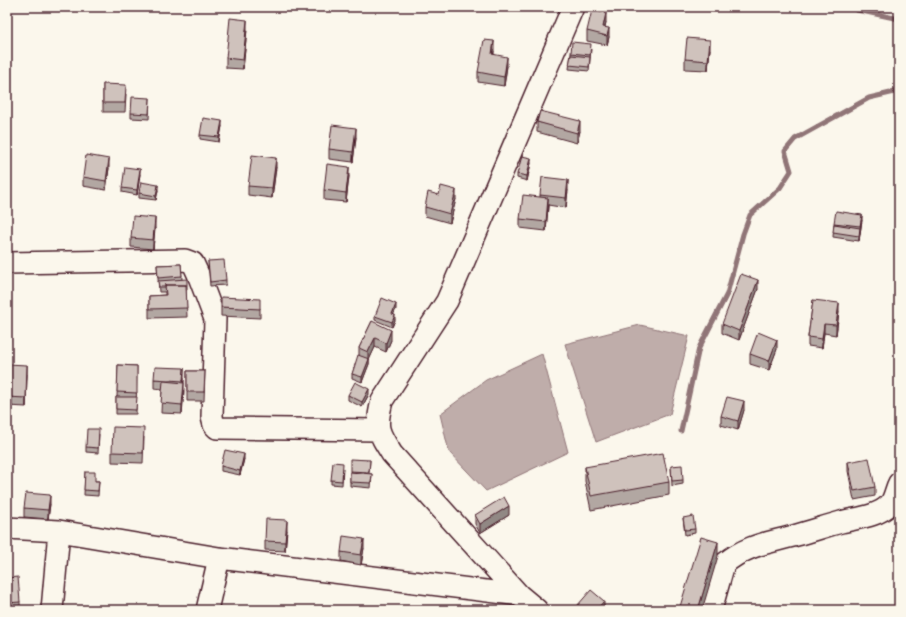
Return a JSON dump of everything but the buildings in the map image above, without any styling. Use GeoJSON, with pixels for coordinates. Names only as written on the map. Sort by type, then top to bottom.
{"type":"FeatureCollection","features":[{"type":"Feature","properties":{"kind":"street"},"geometry":{"type":"LineString","coordinates":[[537,610],[520,595],[392,454],[379,434],[378,416],[382,401],[447,301],[573,7]]}},
{"type":"Feature","properties":{"kind":"street"},"geometry":{"type":"LineString","coordinates":[[7,262],[185,260],[193,263],[215,320],[212,417],[214,425],[217,428],[379,430]]}},
{"type":"Feature","properties":{"kind":"street"},"geometry":{"type":"LineString","coordinates":[[711,610],[724,564],[730,559],[746,550],[767,542],[795,536],[840,522],[870,515],[879,511],[890,505],[896,495],[899,483]]}},
{"type":"Feature","properties":{"kind":"street"},"geometry":{"type":"LineString","coordinates":[[7,528],[59,531],[219,558],[520,595]]}},
{"type":"Feature","properties":{"kind":"street"},"geometry":{"type":"LineString","coordinates":[[52,610],[59,531]]}},
{"type":"Feature","properties":{"kind":"street"},"geometry":{"type":"LineString","coordinates":[[207,610],[219,558]]}},
{"type":"Feature","properties":{"kind":"shaded area"},"geometry":{"type":"Polygon","coordinates":[[[640,325],[689,336],[670,414],[596,442],[565,344],[640,325]]]}},
{"type":"Feature","properties":{"kind":"shaded area"},"geometry":{"type":"Polygon","coordinates":[[[542,354],[568,452],[486,491],[449,452],[440,414],[486,380],[542,354]]]}},
{"type":"Feature","properties":{"kind":"waterway"},"geometry":{"type":"LineString","coordinates":[[856,7],[857,10],[899,19]]}},
{"type":"Feature","properties":{"kind":"waterway"},"geometry":{"type":"LineString","coordinates":[[681,431],[699,348],[727,294],[743,234],[750,215],[780,188],[791,171],[785,151],[795,139],[869,98],[899,91]]}}]}
